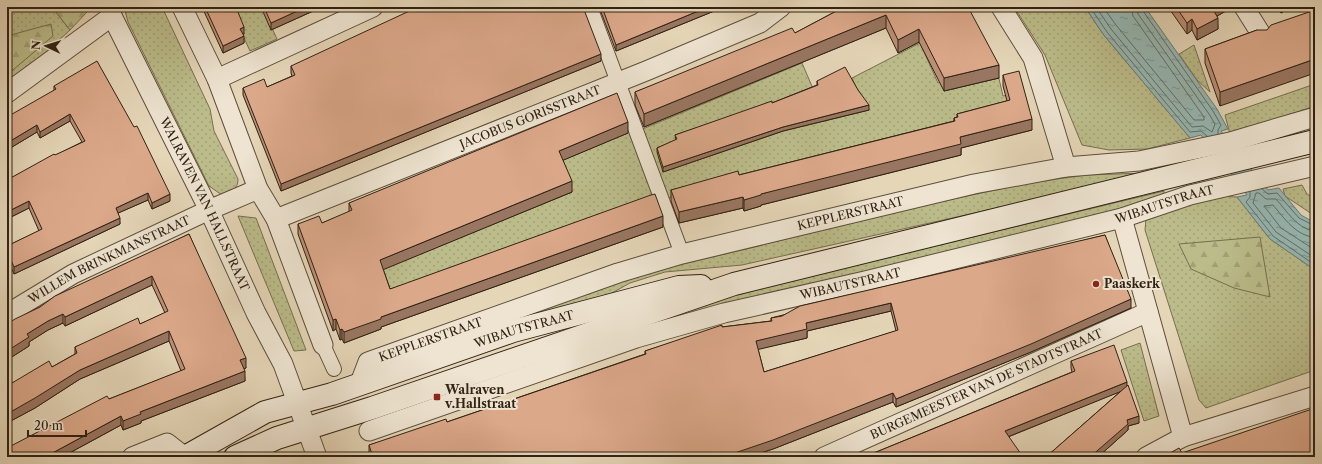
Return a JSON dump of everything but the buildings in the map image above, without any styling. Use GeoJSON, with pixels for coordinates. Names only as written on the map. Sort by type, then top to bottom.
{"type":"FeatureCollection","features":[{"type":"Feature","properties":{"kind":"main road","name":"WIBAUTSTRAAT"},"geometry":{"type":"LineString","coordinates":[[307,428],[372,408],[734,284],[1315,141]]}},
{"type":"Feature","properties":{"kind":"main road","name":"WIBAUTSTRAAT"},"geometry":{"type":"LineString","coordinates":[[298,403],[332,394],[514,321],[679,287],[734,284]]}},
{"type":"Feature","properties":{"kind":"main road"},"geometry":{"type":"LineString","coordinates":[[185,457],[265,412],[298,403]]}},
{"type":"Feature","properties":{"kind":"main road"},"geometry":{"type":"LineString","coordinates":[[236,457],[276,438],[307,428]]}},
{"type":"Feature","properties":{"kind":"street"},"geometry":{"type":"LineString","coordinates":[[182,7],[217,79],[258,190],[276,219],[323,345],[334,369]]}},
{"type":"Feature","properties":{"kind":"street"},"geometry":{"type":"LineString","coordinates":[[217,79],[373,7]]}},
{"type":"Feature","properties":{"kind":"street"},"geometry":{"type":"LineString","coordinates":[[590,7],[682,254]]}},
{"type":"Feature","properties":{"kind":"street","name":"JACOBUS GORISSTRAAT"},"geometry":{"type":"LineString","coordinates":[[276,219],[760,23],[781,7]]}},
{"type":"Feature","properties":{"kind":"street"},"geometry":{"type":"LineString","coordinates":[[1001,7],[1033,58],[1066,167]]}},
{"type":"Feature","properties":{"kind":"street"},"geometry":{"type":"LineString","coordinates":[[1244,7],[1261,34]]}},
{"type":"Feature","properties":{"kind":"street"},"geometry":{"type":"LineString","coordinates":[[7,93],[111,12]]}},
{"type":"Feature","properties":{"kind":"street","name":"WALRAVEN VAN HALLSTRAAT"},"geometry":{"type":"LineString","coordinates":[[111,12],[209,210],[256,313],[283,364],[317,457]]}},
{"type":"Feature","properties":{"kind":"street","name":"KEPPLERSTRAAT"},"geometry":{"type":"LineString","coordinates":[[514,321],[618,273],[682,254],[974,184],[1066,167],[1139,161],[1194,150],[1315,117]]}},
{"type":"Feature","properties":{"kind":"street","name":"WIBAUTSTRAAT"},"geometry":{"type":"LineString","coordinates":[[370,431],[636,338],[724,313],[872,279],[1122,218],[1190,195],[1315,166]]}},
{"type":"Feature","properties":{"kind":"street","name":"WILLEM BRINKMANSTRAAT"},"geometry":{"type":"LineString","coordinates":[[7,314],[73,274],[209,210],[258,190]]}},
{"type":"Feature","properties":{"kind":"street"},"geometry":{"type":"LineString","coordinates":[[1122,218],[1183,437]]}},
{"type":"Feature","properties":{"kind":"street","name":"BURGEMEESTER VAN DE STADTSTRAAT"},"geometry":{"type":"LineString","coordinates":[[824,457],[1148,312]]}},
{"type":"Feature","properties":{"kind":"street"},"geometry":{"type":"LineString","coordinates":[[1146,457],[1183,437],[1315,396]]}},
{"type":"Feature","properties":{"kind":"street"},"geometry":{"type":"LineString","coordinates":[[372,408],[391,423]]}},
{"type":"Feature","properties":{"kind":"street"},"geometry":{"type":"LineString","coordinates":[[132,457],[167,443],[185,457]]}},
{"type":"Feature","properties":{"kind":"green space"},"geometry":{"type":"Polygon","coordinates":[[[7,7],[52,7],[70,30],[26,71],[7,84],[7,7]]]}},
{"type":"Feature","properties":{"kind":"green space"},"geometry":{"type":"Polygon","coordinates":[[[52,7],[88,7],[87,12],[70,30],[52,7]]]}},
{"type":"Feature","properties":{"kind":"green space"},"geometry":{"type":"Polygon","coordinates":[[[124,7],[162,7],[210,109],[214,131],[238,179],[237,186],[231,191],[222,195],[209,186],[128,22],[124,7]]]}},
{"type":"Feature","properties":{"kind":"green space"},"geometry":{"type":"Polygon","coordinates":[[[230,7],[262,7],[277,39],[250,51],[230,7]]]}},
{"type":"Feature","properties":{"kind":"green space"},"geometry":{"type":"Polygon","coordinates":[[[1014,7],[1085,7],[1103,34],[1190,138],[1147,149],[1109,150],[1082,145],[1045,55],[1014,7]]]}},
{"type":"Feature","properties":{"kind":"green space"},"geometry":{"type":"Polygon","coordinates":[[[51,24],[53,36],[7,75],[7,36],[51,24]]]}},
{"type":"Feature","properties":{"kind":"green space"},"geometry":{"type":"Polygon","coordinates":[[[920,43],[938,83],[994,57],[1003,96],[1022,92],[1026,104],[951,131],[655,201],[354,310],[347,214],[630,125],[633,133],[802,63],[823,112],[863,102],[852,78],[920,43]]]}},
{"type":"Feature","properties":{"kind":"green space"},"geometry":{"type":"Polygon","coordinates":[[[1194,45],[1210,92],[1197,80],[1179,54],[1194,45]]]}},
{"type":"Feature","properties":{"kind":"green space"},"geometry":{"type":"Polygon","coordinates":[[[1315,84],[1315,106],[1230,134],[1225,115],[1315,84]]]}},
{"type":"Feature","properties":{"kind":"green space"},"geometry":{"type":"Polygon","coordinates":[[[1145,173],[1046,197],[742,265],[665,272],[630,283],[601,299],[523,317],[617,280],[939,202],[1028,183],[1086,175],[1145,173]]]}},
{"type":"Feature","properties":{"kind":"green space"},"geometry":{"type":"Polygon","coordinates":[[[1302,185],[1307,194],[1315,199],[1315,216],[1285,196],[1283,189],[1302,185]]]}},
{"type":"Feature","properties":{"kind":"green space"},"geometry":{"type":"Polygon","coordinates":[[[1164,191],[1164,196],[1122,209],[658,322],[656,313],[1164,191]]]}},
{"type":"Feature","properties":{"kind":"green space"},"geometry":{"type":"Polygon","coordinates":[[[1216,196],[1237,197],[1270,239],[1315,270],[1315,370],[1206,408],[1199,400],[1145,230],[1146,219],[1216,196]]]}},
{"type":"Feature","properties":{"kind":"green space"},"geometry":{"type":"Polygon","coordinates":[[[238,216],[256,218],[306,350],[294,351],[238,216]]]}},
{"type":"Feature","properties":{"kind":"green space"},"geometry":{"type":"Polygon","coordinates":[[[1260,237],[1270,297],[1234,288],[1191,269],[1179,244],[1260,237]]]}},
{"type":"Feature","properties":{"kind":"green space"},"geometry":{"type":"Polygon","coordinates":[[[1140,343],[1159,416],[1144,421],[1121,350],[1140,343]]]}},
{"type":"Feature","properties":{"kind":"water"},"geometry":{"type":"Polygon","coordinates":[[[1085,7],[1145,7],[1217,109],[1228,129],[1221,131],[1268,190],[1279,188],[1301,215],[1315,223],[1315,270],[1270,239],[1237,197],[1247,195],[1201,135],[1190,138],[1103,34],[1085,7]]]}},
{"type":"Feature","properties":{"kind":"place","name":"Paaskerk"},"geometry":{"type":"Point","coordinates":[1096,284]}},
{"type":"Feature","properties":{"kind":"place","name":"Walraven v.Hallstraat"},"geometry":{"type":"Point","coordinates":[437,397]}}]}
